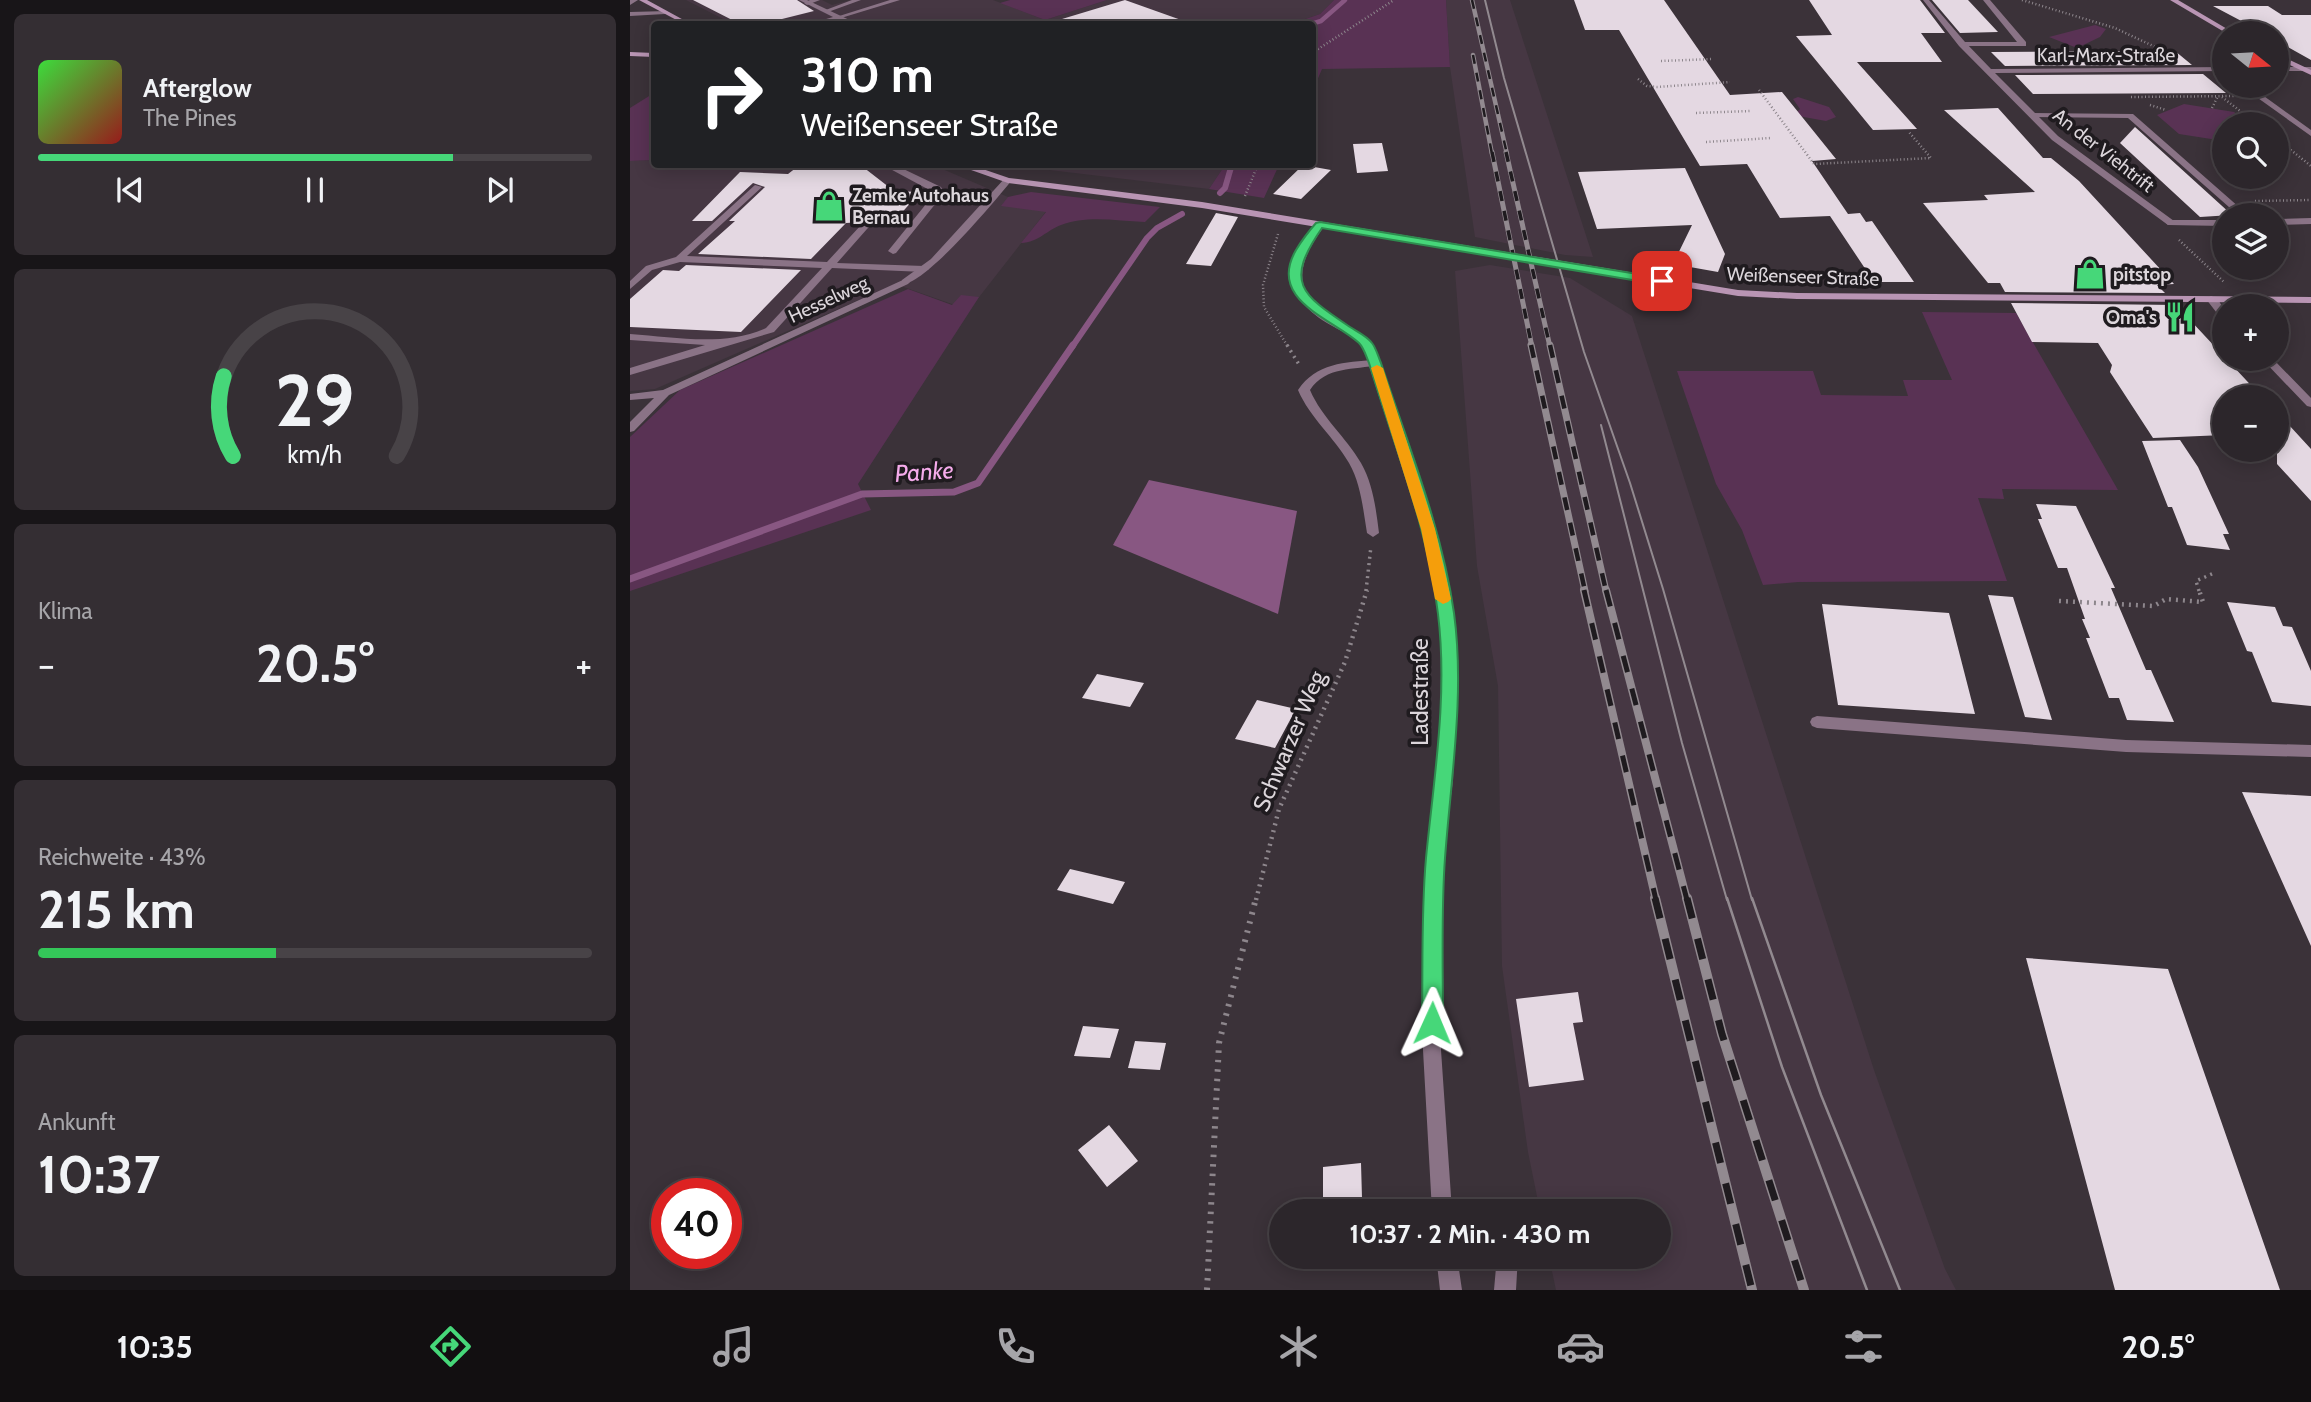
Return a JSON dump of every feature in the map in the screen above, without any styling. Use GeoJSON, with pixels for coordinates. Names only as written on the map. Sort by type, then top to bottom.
{"type":"FeatureCollection","features":[{"type":"Feature","properties":{"kind":"main road"},"geometry":{"type":"LineString","coordinates":[[642,0],[682,21]]}},
{"type":"Feature","properties":{"kind":"main road"},"geometry":{"type":"LineString","coordinates":[[2173,0],[2212,22]]}},
{"type":"Feature","properties":{"kind":"main road"},"geometry":{"type":"LineString","coordinates":[[630,54],[651,55]]}},
{"type":"Feature","properties":{"kind":"main road"},"geometry":{"type":"LineString","coordinates":[[2289,61],[2308,70]]}},
{"type":"Feature","properties":{"kind":"main road","name":"Weißenseer Straße"},"geometry":{"type":"LineString","coordinates":[[970,168],[1008,180],[1234,207],[1320,225],[1751,295],[2311,300]]}},
{"type":"Feature","properties":{"kind":"street"},"geometry":{"type":"LineString","coordinates":[[630,2],[635,0]]}},
{"type":"Feature","properties":{"kind":"street"},"geometry":{"type":"LineString","coordinates":[[805,1],[817,0]]}},
{"type":"Feature","properties":{"kind":"street"},"geometry":{"type":"LineString","coordinates":[[826,11],[858,0]]}},
{"type":"Feature","properties":{"kind":"street"},"geometry":{"type":"LineString","coordinates":[[824,21],[897,0]]}},
{"type":"Feature","properties":{"kind":"street","name":"An der Viehtrift"},"geometry":{"type":"LineString","coordinates":[[1926,0],[1962,44],[2055,138],[2171,227]]}},
{"type":"Feature","properties":{"kind":"street"},"geometry":{"type":"LineString","coordinates":[[1962,44],[2023,44],[1986,0]]}},
{"type":"Feature","properties":{"kind":"street"},"geometry":{"type":"LineString","coordinates":[[805,1],[848,21]]}},
{"type":"Feature","properties":{"kind":"street"},"geometry":{"type":"LineString","coordinates":[[630,14],[665,12]]}},
{"type":"Feature","properties":{"kind":"street"},"geometry":{"type":"LineString","coordinates":[[2289,69],[2308,70]]}},
{"type":"Feature","properties":{"kind":"street","name":"Karl-Marx-Straße"},"geometry":{"type":"LineString","coordinates":[[1988,71],[2212,70]]}},
{"type":"Feature","properties":{"kind":"street"},"geometry":{"type":"LineString","coordinates":[[2262,98],[2311,134]]}},
{"type":"Feature","properties":{"kind":"street"},"geometry":{"type":"LineString","coordinates":[[2032,115],[2130,116],[2229,202]]}},
{"type":"Feature","properties":{"kind":"street"},"geometry":{"type":"LineString","coordinates":[[893,251],[940,193],[938,189],[894,168]]}},
{"type":"Feature","properties":{"kind":"street","name":"Hesselweg"},"geometry":{"type":"LineString","coordinates":[[630,397],[664,393],[905,282],[924,269],[1008,180]]}},
{"type":"Feature","properties":{"kind":"street"},"geometry":{"type":"LineString","coordinates":[[679,259],[758,187]]}},
{"type":"Feature","properties":{"kind":"street"},"geometry":{"type":"LineString","coordinates":[[2289,222],[2311,221]]}},
{"type":"Feature","properties":{"kind":"street"},"geometry":{"type":"LineString","coordinates":[[2171,227],[2212,224]]}},
{"type":"Feature","properties":{"kind":"street","name":"Ladestraße"},"geometry":{"type":"LineString","coordinates":[[1320,225],[1300,251],[1295,268],[1297,285],[1307,303],[1366,343],[1375,363],[1428,529],[1446,614],[1449,679],[1445,780],[1435,860],[1432,1051],[1441,1199]]}},
{"type":"Feature","properties":{"kind":"street"},"geometry":{"type":"LineString","coordinates":[[630,372],[770,330],[864,227]]}},
{"type":"Feature","properties":{"kind":"street"},"geometry":{"type":"LineString","coordinates":[[630,286],[649,268],[679,259],[924,269]]}},
{"type":"Feature","properties":{"kind":"street"},"geometry":{"type":"LineString","coordinates":[[630,337],[722,343]]}},
{"type":"Feature","properties":{"kind":"street"},"geometry":{"type":"LineString","coordinates":[[1373,533],[1367,489],[1354,462],[1309,405],[1304,390],[1309,380],[1344,365],[1375,363]]}},
{"type":"Feature","properties":{"kind":"street"},"geometry":{"type":"LineString","coordinates":[[2279,371],[2311,404]]}},
{"type":"Feature","properties":{"kind":"street"},"geometry":{"type":"LineString","coordinates":[[630,429],[664,393]]}},
{"type":"Feature","properties":{"kind":"street"},"geometry":{"type":"LineString","coordinates":[[1817,722],[2154,749],[2220,752],[2311,751]]}},
{"type":"Feature","properties":{"kind":"street"},"geometry":{"type":"LineString","coordinates":[[1448,1269],[1451,1290]]}},
{"type":"Feature","properties":{"kind":"street"},"geometry":{"type":"LineString","coordinates":[[1505,1290],[1507,1269]]}},
{"type":"Feature","properties":{"kind":"path"},"geometry":{"type":"LineString","coordinates":[[1316,50],[1394,0]]}},
{"type":"Feature","properties":{"kind":"path"},"geometry":{"type":"LineString","coordinates":[[2022,0],[2150,40],[2167,53]]}},
{"type":"Feature","properties":{"kind":"path"},"geometry":{"type":"LineString","coordinates":[[1661,61],[1713,59]]}},
{"type":"Feature","properties":{"kind":"path"},"geometry":{"type":"LineString","coordinates":[[1638,79],[1647,86],[1657,87],[1730,82]]}},
{"type":"Feature","properties":{"kind":"path"},"geometry":{"type":"LineString","coordinates":[[1759,90],[1820,171]]}},
{"type":"Feature","properties":{"kind":"path"},"geometry":{"type":"LineString","coordinates":[[2129,97],[2212,96]]}},
{"type":"Feature","properties":{"kind":"path"},"geometry":{"type":"LineString","coordinates":[[2212,108],[2218,98]]}},
{"type":"Feature","properties":{"kind":"path"},"geometry":{"type":"LineString","coordinates":[[2222,98],[2241,112]]}},
{"type":"Feature","properties":{"kind":"path"},"geometry":{"type":"LineString","coordinates":[[2150,105],[2166,110]]}},
{"type":"Feature","properties":{"kind":"path"},"geometry":{"type":"LineString","coordinates":[[1696,113],[1751,111]]}},
{"type":"Feature","properties":{"kind":"path"},"geometry":{"type":"LineString","coordinates":[[1814,164],[1931,158],[1908,131]]}},
{"type":"Feature","properties":{"kind":"path"},"geometry":{"type":"LineString","coordinates":[[1706,142],[1771,138]]}},
{"type":"Feature","properties":{"kind":"path"},"geometry":{"type":"LineString","coordinates":[[2289,149],[2311,166]]}},
{"type":"Feature","properties":{"kind":"path"},"geometry":{"type":"LineString","coordinates":[[1869,161],[1876,168]]}},
{"type":"Feature","properties":{"kind":"path"},"geometry":{"type":"LineString","coordinates":[[1234,207],[1250,190],[1257,168]]}},
{"type":"Feature","properties":{"kind":"path"},"geometry":{"type":"LineString","coordinates":[[2229,202],[2311,200]]}},
{"type":"Feature","properties":{"kind":"path"},"geometry":{"type":"LineString","coordinates":[[2171,227],[2231,289]]}},
{"type":"Feature","properties":{"kind":"path"},"geometry":{"type":"LineString","coordinates":[[1272,229],[1278,234],[1263,285],[1264,307],[1309,380]]}},
{"type":"Feature","properties":{"kind":"path","name":"Schwarzer Weg"},"geometry":{"type":"LineString","coordinates":[[1207,1290],[1219,1043],[1279,809],[1345,662],[1353,637],[1368,586],[1373,533]]}},
{"type":"Feature","properties":{"kind":"path"},"geometry":{"type":"LineString","coordinates":[[2059,601],[2154,606],[2166,599],[2203,602],[2196,581],[2214,573]]}},
{"type":"Feature","properties":{"kind":"shaded area"},"geometry":{"type":"Polygon","coordinates":[[[686,0],[822,0],[832,5],[851,0],[993,0],[1045,20],[1107,0],[1334,0],[1320,14],[1300,21],[727,21],[686,0]]]}},
{"type":"Feature","properties":{"kind":"shaded area"},"geometry":{"type":"Polygon","coordinates":[[[1010,0],[1107,0],[1045,20],[1000,3],[1010,0]]]}},
{"type":"Feature","properties":{"kind":"shaded area"},"geometry":{"type":"Polygon","coordinates":[[[1334,0],[1446,0],[1450,67],[1322,69],[1316,83],[1316,21],[1300,21],[1320,14],[1334,0]]]}},
{"type":"Feature","properties":{"kind":"shaded area"},"geometry":{"type":"Polygon","coordinates":[[[1446,0],[1510,0],[1593,257],[1565,255],[1475,237],[1450,67],[1446,0]]]}},
{"type":"Feature","properties":{"kind":"shaded area"},"geometry":{"type":"Polygon","coordinates":[[[2095,25],[2106,29],[2100,37],[2077,48],[2049,37],[2095,25]]]}},
{"type":"Feature","properties":{"kind":"shaded area"},"geometry":{"type":"Polygon","coordinates":[[[651,95],[651,160],[630,161],[630,108],[651,95]]]}},
{"type":"Feature","properties":{"kind":"shaded area"},"geometry":{"type":"Polygon","coordinates":[[[1798,97],[1829,107],[1836,117],[1826,121],[1798,116],[1796,113],[1800,109],[1793,99],[1798,97]]]}},
{"type":"Feature","properties":{"kind":"shaded area"},"geometry":{"type":"Polygon","coordinates":[[[2184,104],[2234,112],[2212,112],[2212,139],[2179,134],[2157,115],[2184,104]]]}},
{"type":"Feature","properties":{"kind":"shaded area"},"geometry":{"type":"Polygon","coordinates":[[[651,160],[651,168],[940,168],[1008,197],[1051,205],[969,310],[895,284],[655,389],[630,391],[630,161],[651,160]]]}},
{"type":"Feature","properties":{"kind":"shaded area"},"geometry":{"type":"Polygon","coordinates":[[[1033,168],[1223,168],[1209,189],[1033,168]]]}},
{"type":"Feature","properties":{"kind":"shaded area"},"geometry":{"type":"Polygon","coordinates":[[[1223,168],[1278,168],[1264,198],[1209,189],[1223,168]]]}},
{"type":"Feature","properties":{"kind":"shaded area"},"geometry":{"type":"Polygon","coordinates":[[[1031,192],[1160,207],[1145,222],[1081,220],[1061,225],[1033,240],[1021,243],[1046,212],[1001,206],[1008,197],[1031,192]]]}},
{"type":"Feature","properties":{"kind":"shaded area"},"geometry":{"type":"Polygon","coordinates":[[[1490,265],[1570,278],[1632,316],[1874,1070],[1945,1269],[1956,1290],[1556,1290],[1552,1269],[1671,1269],[1671,1199],[1538,1199],[1528,1152],[1502,966],[1498,686],[1477,566],[1455,271],[1490,265]]]}},
{"type":"Feature","properties":{"kind":"shaded area"},"geometry":{"type":"Polygon","coordinates":[[[908,289],[952,305],[961,295],[979,297],[858,484],[871,510],[630,591],[630,437],[680,390],[908,289]]]}},
{"type":"Feature","properties":{"kind":"shaded area"},"geometry":{"type":"Polygon","coordinates":[[[1922,312],[2016,313],[2118,490],[2002,489],[2004,499],[1978,498],[2007,581],[1798,582],[1763,585],[1742,530],[1716,484],[1677,371],[1813,371],[1821,395],[1908,396],[1903,380],[1952,380],[1922,312]]]}},
{"type":"Feature","properties":{"kind":"shaded area"},"geometry":{"type":"Polygon","coordinates":[[[1149,480],[1297,511],[1278,614],[1113,545],[1149,480]]]}},
{"type":"Feature","properties":{"kind":"building"},"geometry":{"type":"Polygon","coordinates":[[[693,0],[797,0],[814,11],[774,21],[734,21],[693,0]]]}},
{"type":"Feature","properties":{"kind":"building"},"geometry":{"type":"Polygon","coordinates":[[[1125,0],[1184,21],[1062,21],[1125,0]]]}},
{"type":"Feature","properties":{"kind":"building"},"geometry":{"type":"Polygon","coordinates":[[[1574,0],[1664,0],[1730,95],[1782,92],[1836,159],[1812,161],[1848,214],[1860,213],[1866,222],[1872,221],[1914,282],[1874,282],[1830,216],[1780,218],[1747,164],[1700,166],[1619,30],[1585,30],[1574,0]]]}},
{"type":"Feature","properties":{"kind":"building"},"geometry":{"type":"Polygon","coordinates":[[[1809,0],[1920,0],[1945,33],[1921,33],[1942,62],[1857,62],[1917,129],[1873,130],[1796,36],[1832,35],[1809,0]]]}},
{"type":"Feature","properties":{"kind":"building"},"geometry":{"type":"Polygon","coordinates":[[[1932,0],[1968,0],[1998,32],[1960,33],[1932,0]]]}},
{"type":"Feature","properties":{"kind":"building"},"geometry":{"type":"Polygon","coordinates":[[[2213,6],[2268,6],[2282,15],[2311,15],[2311,60],[2289,48],[2289,21],[2241,21],[2213,6]]]}},
{"type":"Feature","properties":{"kind":"building"},"geometry":{"type":"Polygon","coordinates":[[[2175,51],[2192,65],[2005,66],[1991,52],[2175,51]]]}},
{"type":"Feature","properties":{"kind":"building"},"geometry":{"type":"Polygon","coordinates":[[[2203,74],[2212,81],[2212,93],[2033,94],[2015,75],[2203,74]]]}},
{"type":"Feature","properties":{"kind":"building"},"geometry":{"type":"Polygon","coordinates":[[[1998,108],[2043,158],[2051,158],[2079,181],[2174,284],[2157,285],[2165,293],[2005,292],[2000,283],[1988,283],[1923,203],[1988,200],[1984,195],[2035,192],[1944,110],[1998,108]]]}},
{"type":"Feature","properties":{"kind":"building"},"geometry":{"type":"Polygon","coordinates":[[[2135,127],[2219,203],[2212,203],[2212,216],[2200,217],[2120,143],[2135,127]]]}},
{"type":"Feature","properties":{"kind":"building"},"geometry":{"type":"Polygon","coordinates":[[[1382,143],[1388,171],[1357,173],[1353,144],[1382,143]]]}},
{"type":"Feature","properties":{"kind":"building","name":"Zemke Autohaus Bernau"},"geometry":{"type":"Polygon","coordinates":[[[796,168],[864,168],[894,191],[920,192],[891,225],[846,223],[811,259],[698,254],[735,221],[729,221],[765,187],[753,183],[712,221],[692,221],[740,172],[788,174],[796,168]]]}},
{"type":"Feature","properties":{"kind":"building"},"geometry":{"type":"Polygon","coordinates":[[[1300,168],[1331,170],[1301,199],[1273,194],[1300,168]]]}},
{"type":"Feature","properties":{"kind":"building"},"geometry":{"type":"Polygon","coordinates":[[[1685,168],[1725,254],[1718,272],[1673,264],[1692,225],[1597,229],[1578,172],[1685,168]]]}},
{"type":"Feature","properties":{"kind":"building"},"geometry":{"type":"Polygon","coordinates":[[[1216,213],[1238,217],[1211,266],[1186,264],[1216,213]]]}},
{"type":"Feature","properties":{"kind":"building"},"geometry":{"type":"Polygon","coordinates":[[[686,265],[801,270],[741,332],[630,327],[630,299],[663,270],[679,271],[686,265]]]}},
{"type":"Feature","properties":{"kind":"building"},"geometry":{"type":"Polygon","coordinates":[[[2011,303],[2176,305],[2212,344],[2212,371],[2238,371],[2251,385],[2212,385],[2212,436],[2153,438],[2110,372],[2112,365],[2098,343],[2032,342],[2011,303]]]}},
{"type":"Feature","properties":{"kind":"building"},"geometry":{"type":"Polygon","coordinates":[[[2289,425],[2311,449],[2311,501],[2277,464],[2289,462],[2289,425]]]}},
{"type":"Feature","properties":{"kind":"building"},"geometry":{"type":"Polygon","coordinates":[[[2180,440],[2198,467],[2229,534],[2223,534],[2230,550],[2187,545],[2172,507],[2168,507],[2142,441],[2180,440]]]}},
{"type":"Feature","properties":{"kind":"building"},"geometry":{"type":"Polygon","coordinates":[[[2036,504],[2076,506],[2115,588],[2111,588],[2146,670],[2151,670],[2174,722],[2127,720],[2119,698],[2109,698],[2086,638],[2090,638],[2082,619],[2085,619],[2067,568],[2058,568],[2038,519],[2042,519],[2036,504]]]}},
{"type":"Feature","properties":{"kind":"building"},"geometry":{"type":"Polygon","coordinates":[[[1988,595],[2013,597],[2052,720],[2025,717],[1988,595]]]}},
{"type":"Feature","properties":{"kind":"building"},"geometry":{"type":"Polygon","coordinates":[[[2227,602],[2275,607],[2283,626],[2292,627],[2311,671],[2311,706],[2272,702],[2252,652],[2247,651],[2227,602]]]}},
{"type":"Feature","properties":{"kind":"building"},"geometry":{"type":"Polygon","coordinates":[[[1822,604],[1949,613],[1975,714],[1838,705],[1822,604]]]}},
{"type":"Feature","properties":{"kind":"building"},"geometry":{"type":"Polygon","coordinates":[[[1097,674],[1144,683],[1130,707],[1082,698],[1097,674]]]}},
{"type":"Feature","properties":{"kind":"building"},"geometry":{"type":"Polygon","coordinates":[[[1257,700],[1296,709],[1275,748],[1235,739],[1257,700]]]}},
{"type":"Feature","properties":{"kind":"building"},"geometry":{"type":"Polygon","coordinates":[[[2242,792],[2311,796],[2311,946],[2242,792]]]}},
{"type":"Feature","properties":{"kind":"building"},"geometry":{"type":"Polygon","coordinates":[[[1070,869],[1125,882],[1113,904],[1057,890],[1070,869]]]}},
{"type":"Feature","properties":{"kind":"building"},"geometry":{"type":"Polygon","coordinates":[[[2026,958],[2168,969],[2280,1290],[2115,1290],[2026,958]]]}},
{"type":"Feature","properties":{"kind":"building"},"geometry":{"type":"Polygon","coordinates":[[[1578,992],[1583,1022],[1573,1023],[1584,1080],[1529,1087],[1516,999],[1578,992]]]}},
{"type":"Feature","properties":{"kind":"building"},"geometry":{"type":"Polygon","coordinates":[[[1083,1026],[1119,1029],[1110,1058],[1074,1056],[1083,1026]]]}},
{"type":"Feature","properties":{"kind":"building"},"geometry":{"type":"Polygon","coordinates":[[[1135,1041],[1166,1043],[1160,1070],[1128,1068],[1135,1041]]]}},
{"type":"Feature","properties":{"kind":"building"},"geometry":{"type":"Polygon","coordinates":[[[1109,1125],[1138,1161],[1107,1187],[1078,1150],[1109,1125]]]}},
{"type":"Feature","properties":{"kind":"building"},"geometry":{"type":"Polygon","coordinates":[[[1361,1163],[1362,1198],[1323,1199],[1323,1167],[1361,1163]]]}},
{"type":"Feature","properties":{"kind":"waterway","name":"Panke"},"geometry":{"type":"LineString","coordinates":[[1316,22],[1345,0]]}},
{"type":"Feature","properties":{"kind":"waterway","name":"Panke"},"geometry":{"type":"LineString","coordinates":[[1220,193],[1225,188],[1231,168]]}},
{"type":"Feature","properties":{"kind":"waterway","name":"Panke"},"geometry":{"type":"LineString","coordinates":[[1072,347],[1147,238],[1157,228],[1182,214]]}},
{"type":"Feature","properties":{"kind":"waterway","name":"Panke"},"geometry":{"type":"LineString","coordinates":[[630,579],[862,494],[954,492],[978,483],[1073,345]]}},
{"type":"Feature","properties":{"kind":"tram line"},"geometry":{"type":"LineString","coordinates":[[1485,0],[1504,78],[1584,352],[1630,483],[1663,589],[1752,900]]}},
{"type":"Feature","properties":{"kind":"tram line"},"geometry":{"type":"LineString","coordinates":[[1601,425],[1682,743],[1727,900]]}},
{"type":"Feature","properties":{"kind":"tram line"},"geometry":{"type":"LineString","coordinates":[[1727,898],[1782,1067],[1867,1290]]}},
{"type":"Feature","properties":{"kind":"tram line"},"geometry":{"type":"LineString","coordinates":[[1752,898],[1821,1095],[1900,1290]]}},
{"type":"Feature","properties":{"kind":"railway"},"geometry":{"type":"LineString","coordinates":[[1472,0],[1507,154]]}},
{"type":"Feature","properties":{"kind":"railway"},"geometry":{"type":"LineString","coordinates":[[1473,55],[1492,154]]}},
{"type":"Feature","properties":{"kind":"railway"},"geometry":{"type":"LineString","coordinates":[[1492,152],[1532,347]]}},
{"type":"Feature","properties":{"kind":"railway"},"geometry":{"type":"LineString","coordinates":[[1506,152],[1550,347]]}},
{"type":"Feature","properties":{"kind":"railway"},"geometry":{"type":"LineString","coordinates":[[1531,345],[1585,591]]}},
{"type":"Feature","properties":{"kind":"railway"},"geometry":{"type":"LineString","coordinates":[[1550,345],[1606,591]]}},
{"type":"Feature","properties":{"kind":"railway"},"geometry":{"type":"LineString","coordinates":[[1584,590],[1656,900]]}},
{"type":"Feature","properties":{"kind":"railway"},"geometry":{"type":"LineString","coordinates":[[1606,590],[1687,900]]}},
{"type":"Feature","properties":{"kind":"railway"},"geometry":{"type":"LineString","coordinates":[[1655,898],[1752,1290]]}},
{"type":"Feature","properties":{"kind":"railway"},"geometry":{"type":"LineString","coordinates":[[1687,898],[1722,1034],[1804,1290]]}},
{"type":"Feature","properties":{"kind":"slow traffic"},"geometry":{"type":"LineString","coordinates":[[1377,368],[1428,529],[1443,599]]}},
{"type":"Feature","properties":{"kind":"place","name":"Zemke Autohaus Bernau"},"geometry":{"type":"Point","coordinates":[829,206]}},
{"type":"Feature","properties":{"kind":"place","name":"pitstop"},"geometry":{"type":"Point","coordinates":[2090,274]}},
{"type":"Feature","properties":{"kind":"place","name":"Oma's"},"geometry":{"type":"Point","coordinates":[2180,317]}},
{"type":"Feature","properties":{"kind":"route"},"geometry":{"type":"LineString","coordinates":[[1432,1023],[1435,860],[1445,780],[1449,679],[1446,614],[1428,529],[1375,363],[1366,343],[1307,303],[1297,285],[1295,268],[1300,251],[1320,225],[1662,281]]}}]}
